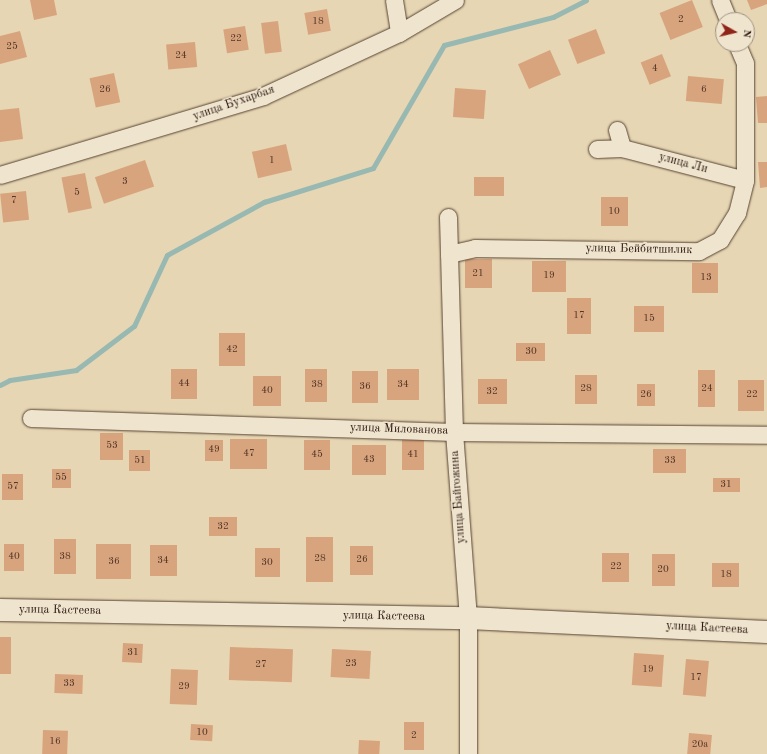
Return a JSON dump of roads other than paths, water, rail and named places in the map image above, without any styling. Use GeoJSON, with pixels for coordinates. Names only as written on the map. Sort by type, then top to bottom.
{"type":"FeatureCollection","features":[{"type":"Feature","properties":{"kind":"street"},"geometry":{"type":"LineString","coordinates":[[394,0],[399,33]]}},
{"type":"Feature","properties":{"kind":"street","name":"улица Бухарбая"},"geometry":{"type":"LineString","coordinates":[[0,175],[263,96],[399,33],[455,0]]}},
{"type":"Feature","properties":{"kind":"street"},"geometry":{"type":"LineString","coordinates":[[720,0],[725,12]]}},
{"type":"Feature","properties":{"kind":"street","name":"улица Бейбитшилик"},"geometry":{"type":"LineString","coordinates":[[448,254],[475,248],[699,251],[720,240],[737,213],[745,180],[744,63],[740,52]]}},
{"type":"Feature","properties":{"kind":"street"},"geometry":{"type":"LineString","coordinates":[[617,130],[622,148]]}},
{"type":"Feature","properties":{"kind":"street","name":"улица Ли"},"geometry":{"type":"LineString","coordinates":[[597,149],[622,148],[745,180]]}},
{"type":"Feature","properties":{"kind":"street","name":"улица Байгожина"},"geometry":{"type":"LineString","coordinates":[[448,217],[454,432],[468,618],[468,754]]}},
{"type":"Feature","properties":{"kind":"street","name":"улица Милованова"},"geometry":{"type":"LineString","coordinates":[[31,418],[454,432],[767,435]]}},
{"type":"Feature","properties":{"kind":"street","name":"улица Кастеева"},"geometry":{"type":"LineString","coordinates":[[0,610],[468,618],[767,632]]}},
{"type":"Feature","properties":{"kind":"waterway"},"geometry":{"type":"LineString","coordinates":[[0,385],[10,380],[76,370],[134,326],[167,255],[264,202],[373,168],[444,45],[553,17],[586,0]]}}]}
